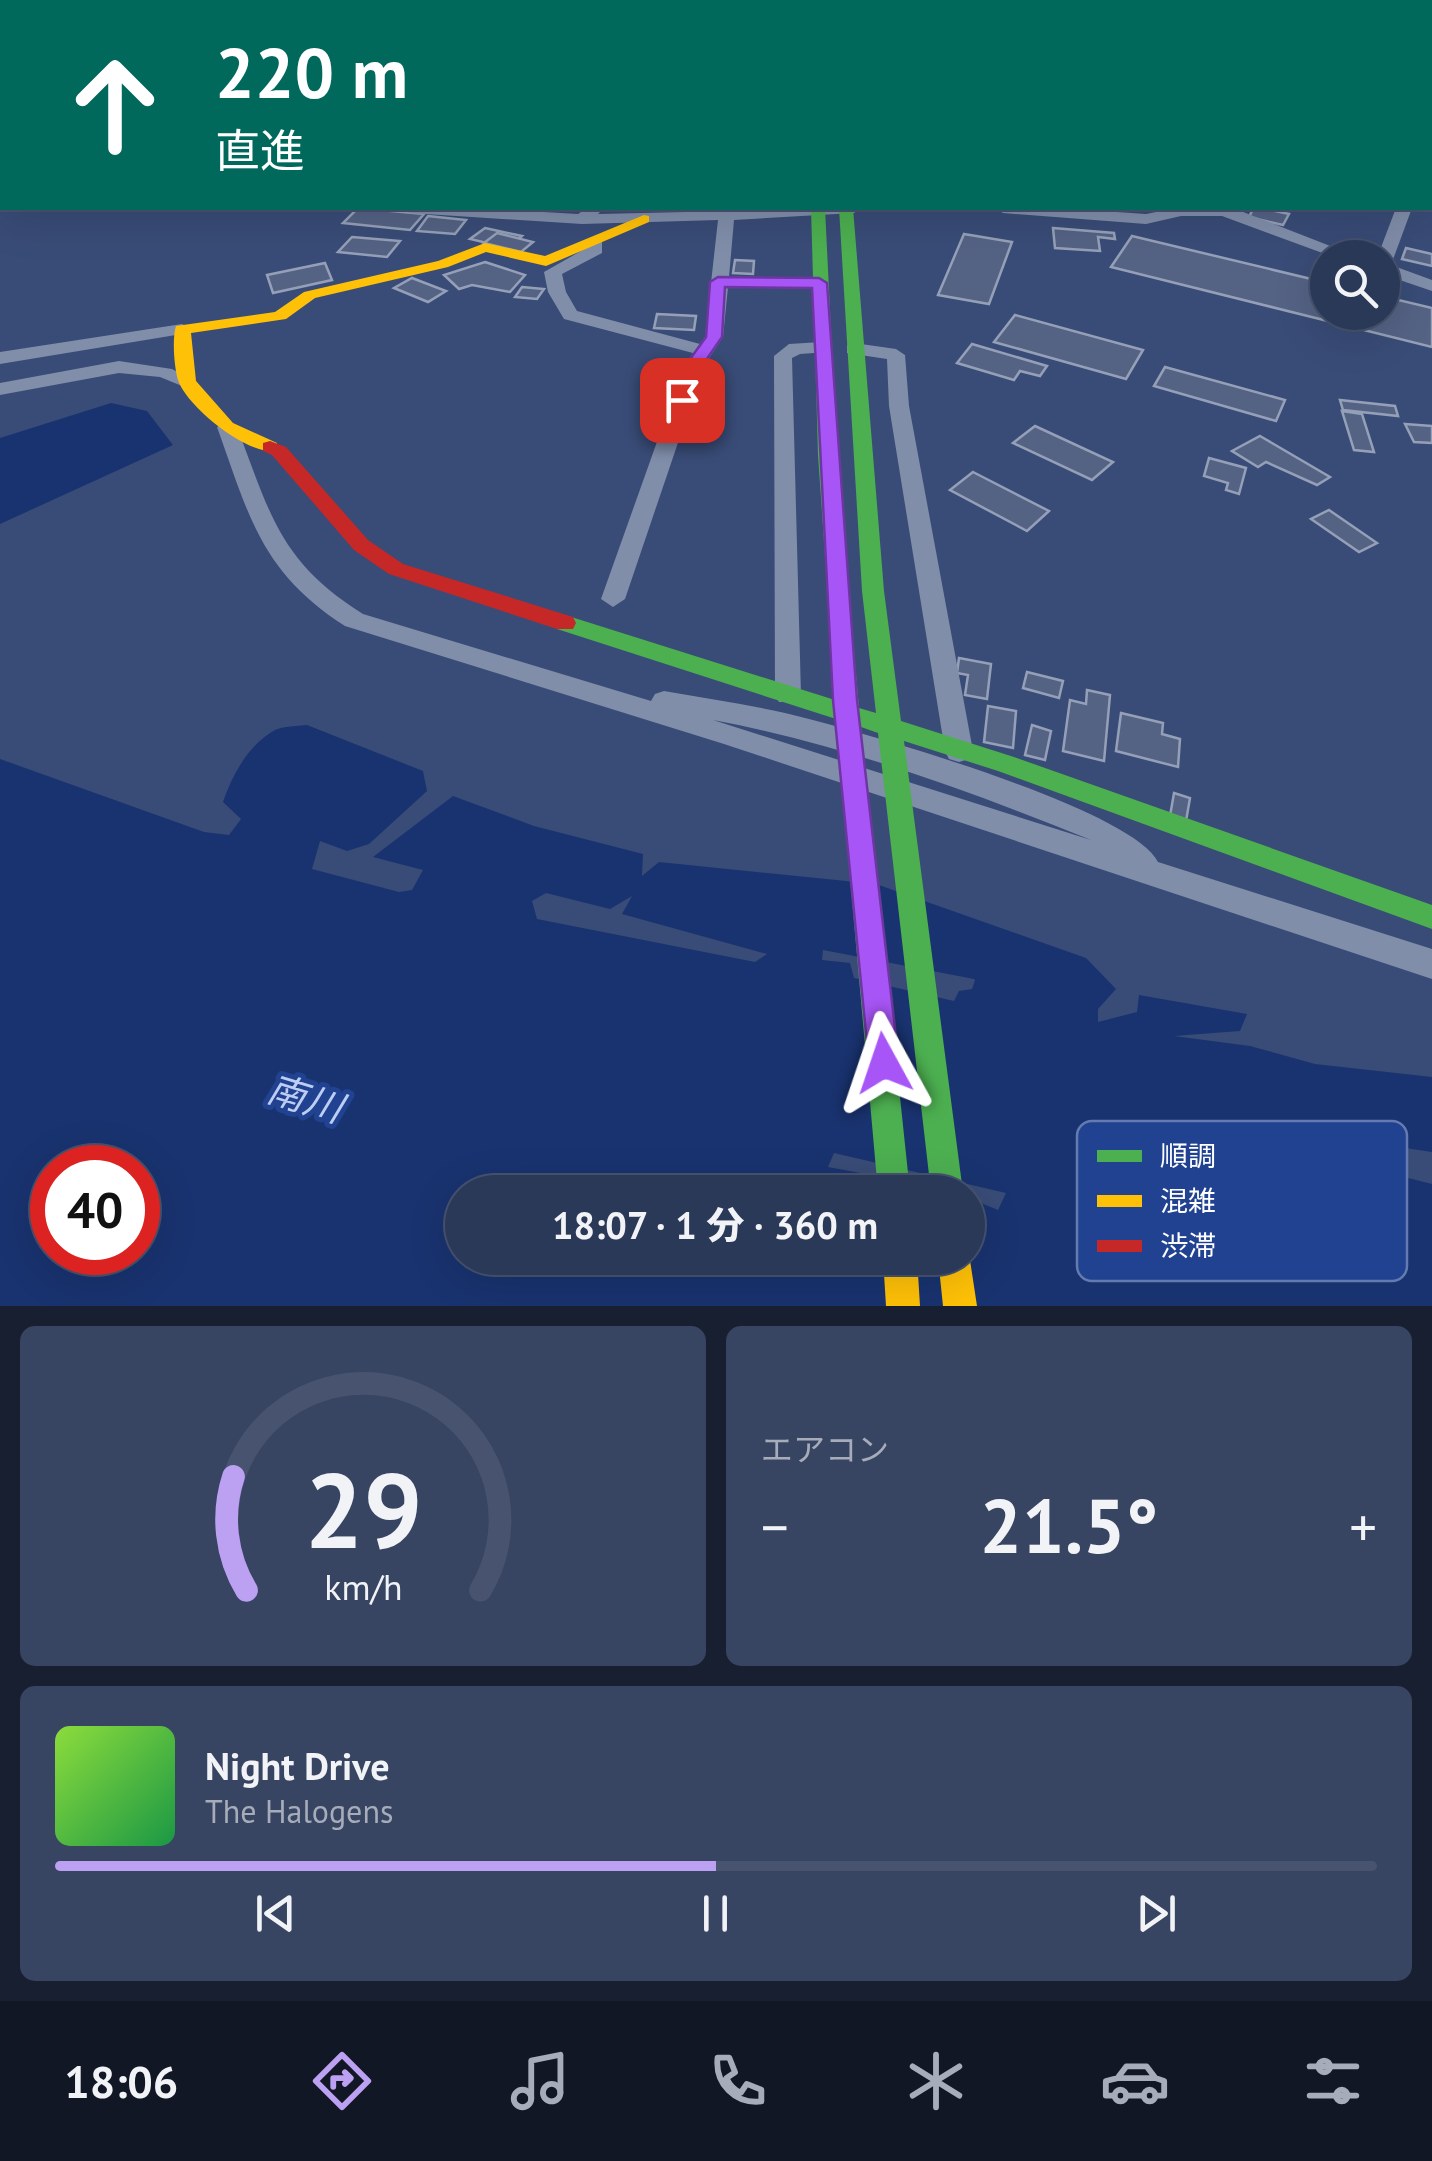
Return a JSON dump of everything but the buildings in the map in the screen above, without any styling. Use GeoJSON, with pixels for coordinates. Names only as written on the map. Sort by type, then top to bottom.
{"type":"FeatureCollection","features":[{"type":"Feature","properties":{"kind":"street"},"geometry":{"type":"LineString","coordinates":[[441,210],[582,219],[805,210]]}},
{"type":"Feature","properties":{"kind":"street"},"geometry":{"type":"LineString","coordinates":[[582,219],[594,210]]}},
{"type":"Feature","properties":{"kind":"street"},"geometry":{"type":"LineString","coordinates":[[818,210],[821,348],[845,700],[893,1175]]}},
{"type":"Feature","properties":{"kind":"street"},"geometry":{"type":"LineString","coordinates":[[846,210],[870,552],[944,1175]]}},
{"type":"Feature","properties":{"kind":"street"},"geometry":{"type":"LineString","coordinates":[[1030,210],[1146,219],[1203,210]]}},
{"type":"Feature","properties":{"kind":"street"},"geometry":{"type":"LineString","coordinates":[[1228,210],[1310,242]]}},
{"type":"Feature","properties":{"kind":"street"},"geometry":{"type":"LineString","coordinates":[[1392,240],[1403,210]]}},
{"type":"Feature","properties":{"kind":"street"},"geometry":{"type":"LineString","coordinates":[[612,600],[694,366],[714,337],[726,216]]}},
{"type":"Feature","properties":{"kind":"street"},"geometry":{"type":"LineString","coordinates":[[0,358],[280,316],[310,295],[443,264],[484,247],[546,260],[644,219]]}},
{"type":"Feature","properties":{"kind":"street"},"geometry":{"type":"LineString","coordinates":[[596,241],[596,249],[553,272],[556,292],[570,315],[707,351]]}},
{"type":"Feature","properties":{"kind":"street"},"geometry":{"type":"LineString","coordinates":[[1400,274],[1432,286]]}},
{"type":"Feature","properties":{"kind":"street"},"geometry":{"type":"LineString","coordinates":[[718,282],[819,283]]}},
{"type":"Feature","properties":{"kind":"street"},"geometry":{"type":"LineString","coordinates":[[182,330],[187,382]]}},
{"type":"Feature","properties":{"kind":"street"},"geometry":{"type":"LineString","coordinates":[[788,694],[782,356],[796,348],[821,348]]}},
{"type":"Feature","properties":{"kind":"street"},"geometry":{"type":"LineString","coordinates":[[854,350],[882,350],[896,355],[899,406],[959,751]]}},
{"type":"Feature","properties":{"kind":"street"},"geometry":{"type":"LineString","coordinates":[[0,389],[128,366],[167,371],[187,382],[227,426],[277,556],[322,602],[383,630],[604,697],[638,696],[784,723],[958,774],[1106,834],[1160,874],[1432,964]]}},
{"type":"Feature","properties":{"kind":"street"},"geometry":{"type":"LineString","coordinates":[[227,426],[279,451],[361,546],[396,569],[959,751],[1432,918]]}},
{"type":"Feature","properties":{"kind":"street"},"geometry":{"type":"LineString","coordinates":[[901,1275],[904,1306]]}},
{"type":"Feature","properties":{"kind":"street"},"geometry":{"type":"LineString","coordinates":[[956,1275],[960,1306]]}},
{"type":"Feature","properties":{"kind":"water"},"geometry":{"type":"Polygon","coordinates":[[[111,403],[147,411],[173,445],[0,524],[0,438],[111,403]]]}},
{"type":"Feature","properties":{"kind":"water","name":"南川"},"geometry":{"type":"Polygon","coordinates":[[[307,725],[423,771],[427,791],[369,844],[347,851],[320,841],[312,869],[399,892],[412,890],[423,870],[373,857],[453,796],[534,826],[643,854],[642,876],[659,862],[876,884],[1086,958],[1116,989],[1098,1009],[1098,1022],[1137,1012],[1139,995],[1247,1014],[1240,1031],[1174,1036],[1250,1046],[1315,1064],[1432,1077],[1432,1152],[1407,1148],[1407,1121],[1077,1121],[1077,1281],[1407,1281],[1407,1178],[1432,1184],[1432,1306],[0,1306],[0,759],[204,832],[229,835],[241,819],[223,802],[231,781],[257,743],[275,730],[307,725]],[[546,893],[532,901],[537,919],[755,962],[767,954],[622,914],[632,896],[610,909],[546,893]],[[823,950],[822,960],[850,963],[854,978],[954,1001],[959,991],[972,989],[974,979],[823,950]]]}},
{"type":"Feature","properties":{"kind":"traffic: fast"},"geometry":{"type":"LineString","coordinates":[[818,210],[836,578],[892,1175]]}},
{"type":"Feature","properties":{"kind":"traffic: fast"},"geometry":{"type":"LineString","coordinates":[[846,210],[873,591],[945,1175]]}},
{"type":"Feature","properties":{"kind":"traffic: fast"},"geometry":{"type":"LineString","coordinates":[[565,623],[1005,764],[1432,917]]}},
{"type":"Feature","properties":{"kind":"traffic: slow"},"geometry":{"type":"LineString","coordinates":[[270,447],[227,427],[187,382],[182,329],[280,316],[310,295],[443,264],[485,247],[546,261],[644,219]]}},
{"type":"Feature","properties":{"kind":"traffic: slow"},"geometry":{"type":"LineString","coordinates":[[901,1275],[903,1306]]}},
{"type":"Feature","properties":{"kind":"traffic: slow"},"geometry":{"type":"LineString","coordinates":[[957,1275],[960,1306]]}},
{"type":"Feature","properties":{"kind":"traffic: jam"},"geometry":{"type":"LineString","coordinates":[[270,447],[279,451],[361,545],[396,569],[565,623]]}},
{"type":"Feature","properties":{"kind":"route"},"geometry":{"type":"LineString","coordinates":[[682,400],[694,366],[714,337],[718,282],[819,283],[845,700],[884,1063]]}}]}
